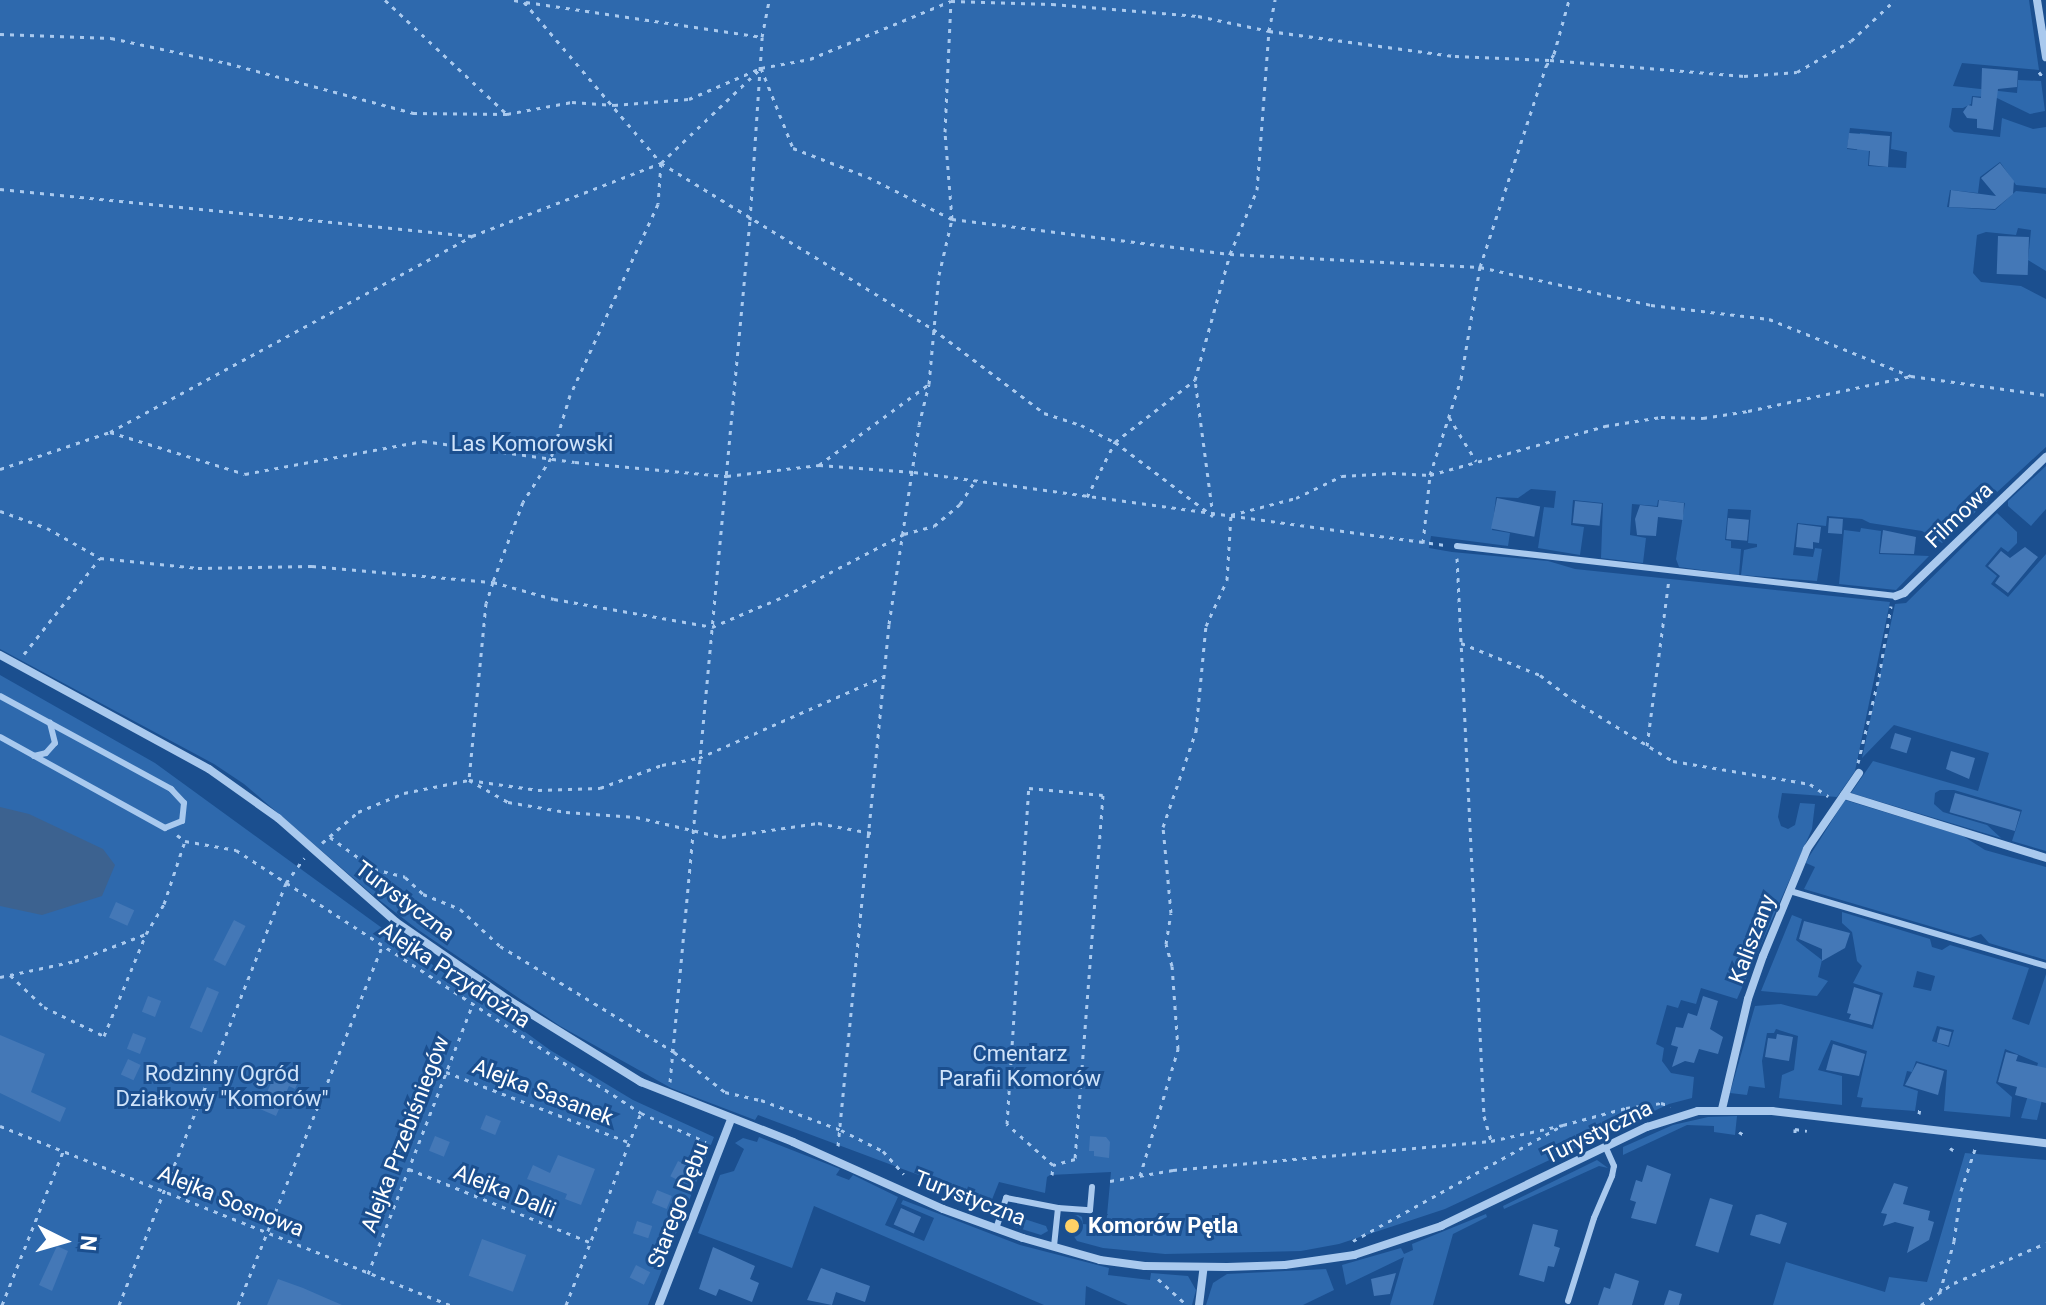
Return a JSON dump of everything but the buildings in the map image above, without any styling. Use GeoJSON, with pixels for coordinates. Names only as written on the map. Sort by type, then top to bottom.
{"type":"FeatureCollection","features":[{"type":"Feature","properties":{"kind":"street"},"geometry":{"type":"LineString","coordinates":[[2037,0],[2046,57]]}},
{"type":"Feature","properties":{"kind":"street","name":"Filmowa"},"geometry":{"type":"LineString","coordinates":[[1896,596],[1904,593],[2046,457]]}},
{"type":"Feature","properties":{"kind":"street","name":"Turystyczna"},"geometry":{"type":"LineString","coordinates":[[0,655],[202,764],[278,818],[396,922],[507,999],[606,1062],[668,1094],[996,1229],[1117,1263],[1204,1267],[1300,1264],[1375,1249],[1441,1226],[1666,1119],[1722,1109],[1809,1115],[2046,1143]]}},
{"type":"Feature","properties":{"kind":"street","name":"Kaliszany"},"geometry":{"type":"LineString","coordinates":[[1722,1109],[1752,988],[1807,849],[1859,773]]}},
{"type":"Feature","properties":{"kind":"street"},"geometry":{"type":"LineString","coordinates":[[1841,798],[2046,858]]}},
{"type":"Feature","properties":{"kind":"street","name":"Starego Dębu"},"geometry":{"type":"LineString","coordinates":[[659,1305],[731,1119]]}},
{"type":"Feature","properties":{"kind":"street"},"geometry":{"type":"LineString","coordinates":[[1199,1305],[1204,1267]]}},
{"type":"Feature","properties":{"kind":"lane"},"geometry":{"type":"LineString","coordinates":[[1457,546],[1669,573],[1896,596]]}},
{"type":"Feature","properties":{"kind":"lane"},"geometry":{"type":"LineString","coordinates":[[0,696],[171,789],[184,803],[182,821],[165,828],[0,737]]}},
{"type":"Feature","properties":{"kind":"lane"},"geometry":{"type":"LineString","coordinates":[[34,756],[46,753],[55,743],[50,721]]}},
{"type":"Feature","properties":{"kind":"lane"},"geometry":{"type":"LineString","coordinates":[[1790,891],[2046,966]]}},
{"type":"Feature","properties":{"kind":"lane"},"geometry":{"type":"LineString","coordinates":[[1568,1301],[1597,1210],[1612,1176],[1614,1166],[1606,1148]]}},
{"type":"Feature","properties":{"kind":"lane"},"geometry":{"type":"LineString","coordinates":[[996,1229],[1006,1198],[1058,1208],[1090,1210],[1092,1187]]}},
{"type":"Feature","properties":{"kind":"lane"},"geometry":{"type":"LineString","coordinates":[[1054,1247],[1058,1208]]}},
{"type":"Feature","properties":{"kind":"path"},"geometry":{"type":"LineString","coordinates":[[385,0],[507,114]]}},
{"type":"Feature","properties":{"kind":"path"},"geometry":{"type":"LineString","coordinates":[[514,0],[762,37]]}},
{"type":"Feature","properties":{"kind":"path"},"geometry":{"type":"LineString","coordinates":[[668,1094],[750,220],[762,37],[769,0]]}},
{"type":"Feature","properties":{"kind":"path"},"geometry":{"type":"LineString","coordinates":[[0,34],[111,38],[227,63],[413,113],[507,114],[572,102],[614,105],[689,99],[761,68],[810,59],[951,0],[1052,4],[1198,16],[1269,31],[1455,56],[1550,60],[1744,76],[1797,72],[1851,41],[1895,0]]}},
{"type":"Feature","properties":{"kind":"path"},"geometry":{"type":"LineString","coordinates":[[838,1146],[885,676],[929,384],[933,329],[952,219],[945,132],[951,0]]}},
{"type":"Feature","properties":{"kind":"path"},"geometry":{"type":"LineString","coordinates":[[1213,516],[1195,380],[1230,254],[1257,190],[1269,31],[1275,0]]}},
{"type":"Feature","properties":{"kind":"path"},"geometry":{"type":"LineString","coordinates":[[1423,543],[1430,475],[1461,379],[1480,267],[1569,0]]}},
{"type":"Feature","properties":{"kind":"path"},"geometry":{"type":"LineString","coordinates":[[524,1],[661,163],[933,329],[1044,413],[1081,425],[1115,442],[1213,516]]}},
{"type":"Feature","properties":{"kind":"path"},"geometry":{"type":"LineString","coordinates":[[0,469],[110,432],[472,236],[661,163],[761,68]]}},
{"type":"Feature","properties":{"kind":"path"},"geometry":{"type":"LineString","coordinates":[[761,68],[793,148],[868,177],[952,219],[1230,254],[1480,267],[1651,305],[1769,319],[1911,376],[2046,395]]}},
{"type":"Feature","properties":{"kind":"path"},"geometry":{"type":"LineString","coordinates":[[469,780],[486,603],[523,502],[551,458],[570,395],[658,204],[661,163]]}},
{"type":"Feature","properties":{"kind":"path"},"geometry":{"type":"LineString","coordinates":[[0,189],[472,236]]}},
{"type":"Feature","properties":{"kind":"path"},"geometry":{"type":"LineString","coordinates":[[110,432],[245,474],[423,441],[727,476],[819,465],[914,472],[1213,516],[1231,515],[1296,498],[1342,476],[1430,475],[1605,426],[1661,417],[1703,418],[1748,411],[1911,376]]}},
{"type":"Feature","properties":{"kind":"path"},"geometry":{"type":"LineString","coordinates":[[1087,497],[1115,442],[1195,380]]}},
{"type":"Feature","properties":{"kind":"path"},"geometry":{"type":"LineString","coordinates":[[819,465],[929,384]]}},
{"type":"Feature","properties":{"kind":"path"},"geometry":{"type":"LineString","coordinates":[[1449,417],[1476,461]]}},
{"type":"Feature","properties":{"kind":"path"},"geometry":{"type":"LineString","coordinates":[[0,511],[47,528],[100,558],[198,568],[312,566],[493,582],[554,599],[712,627],[785,596],[904,534],[934,526],[960,504],[975,481]]}},
{"type":"Feature","properties":{"kind":"path"},"geometry":{"type":"LineString","coordinates":[[1231,515],[1457,546],[1484,1116],[1491,1141]]}},
{"type":"Feature","properties":{"kind":"path"},"geometry":{"type":"LineString","coordinates":[[1140,1176],[1178,1049],[1172,966],[1166,944],[1171,913],[1163,827],[1196,731],[1206,626],[1227,580],[1231,515]]}},
{"type":"Feature","properties":{"kind":"path"},"geometry":{"type":"LineString","coordinates":[[16,663],[100,558]]}},
{"type":"Feature","properties":{"kind":"path"},"geometry":{"type":"LineString","coordinates":[[1647,746],[1669,573]]}},
{"type":"Feature","properties":{"kind":"path"},"geometry":{"type":"LineString","coordinates":[[1859,773],[1861,745],[1896,596]]}},
{"type":"Feature","properties":{"kind":"path"},"geometry":{"type":"LineString","coordinates":[[1460,643],[1540,675],[1673,761],[1810,784],[1841,798]]}},
{"type":"Feature","properties":{"kind":"path"},"geometry":{"type":"LineString","coordinates":[[312,849],[358,812],[404,793],[469,780],[538,790],[600,788],[662,765],[699,758],[885,676]]}},
{"type":"Feature","properties":{"kind":"path"},"geometry":{"type":"LineString","coordinates":[[469,780],[508,802],[566,812],[636,817],[722,837],[818,823],[871,833]]}},
{"type":"Feature","properties":{"kind":"path"},"geometry":{"type":"LineString","coordinates":[[1029,788],[1103,795],[1075,1159],[1053,1165],[1007,1124],[1029,788]]}},
{"type":"Feature","properties":{"kind":"path"},"geometry":{"type":"LineString","coordinates":[[330,837],[374,869],[405,877],[423,894],[460,909],[500,946],[528,966],[674,1052],[725,1092],[761,1100],[841,1130],[883,1151],[904,1174]]}},
{"type":"Feature","properties":{"kind":"path","name":"Alejka Przydrożna"},"geometry":{"type":"LineString","coordinates":[[146,934],[164,904],[185,841],[236,850],[641,1113],[706,1142]]}},
{"type":"Feature","properties":{"kind":"path"},"geometry":{"type":"LineString","coordinates":[[119,1305],[295,867]]}},
{"type":"Feature","properties":{"kind":"path"},"geometry":{"type":"LineString","coordinates":[[10,975],[44,1007],[104,1036],[146,934]]}},
{"type":"Feature","properties":{"kind":"path"},"geometry":{"type":"LineString","coordinates":[[0,977],[75,961],[146,934]]}},
{"type":"Feature","properties":{"kind":"path"},"geometry":{"type":"LineString","coordinates":[[238,1305],[382,946]]}},
{"type":"Feature","properties":{"kind":"path","name":"Alejka Przebiśniegów"},"geometry":{"type":"LineString","coordinates":[[368,1274],[472,1006]]}},
{"type":"Feature","properties":{"kind":"path","name":"Alejka Sasanek"},"geometry":{"type":"LineString","coordinates":[[446,1072],[628,1142]]}},
{"type":"Feature","properties":{"kind":"path"},"geometry":{"type":"LineString","coordinates":[[1110,1181],[1173,1170],[1491,1141],[1626,1108],[1661,1103],[1671,1106]]}},
{"type":"Feature","properties":{"kind":"path"},"geometry":{"type":"LineString","coordinates":[[1919,1114],[1920,1108]]}},
{"type":"Feature","properties":{"kind":"path"},"geometry":{"type":"LineString","coordinates":[[566,1305],[641,1113]]}},
{"type":"Feature","properties":{"kind":"path"},"geometry":{"type":"LineString","coordinates":[[1353,1244],[1353,1239],[1474,1177],[1563,1125]]}},
{"type":"Feature","properties":{"kind":"path","name":"Alejka Sosnowa"},"geometry":{"type":"LineString","coordinates":[[0,1126],[450,1305]]}},
{"type":"Feature","properties":{"kind":"path"},"geometry":{"type":"LineString","coordinates":[[1795,1133],[1795,1129],[1807,1131]]}},
{"type":"Feature","properties":{"kind":"path"},"geometry":{"type":"LineString","coordinates":[[1739,1132],[1746,1136]]}},
{"type":"Feature","properties":{"kind":"path"},"geometry":{"type":"LineString","coordinates":[[1940,1292],[1954,1241],[1961,1191],[1979,1135]]}},
{"type":"Feature","properties":{"kind":"path"},"geometry":{"type":"LineString","coordinates":[[2,1305],[63,1152]]}},
{"type":"Feature","properties":{"kind":"path"},"geometry":{"type":"LineString","coordinates":[[1052,1175],[1053,1165]]}},
{"type":"Feature","properties":{"kind":"path","name":"Alejka Dalii"},"geometry":{"type":"LineString","coordinates":[[409,1169],[590,1242]]}},
{"type":"Feature","properties":{"kind":"path"},"geometry":{"type":"LineString","coordinates":[[1921,1305],[1940,1292],[2046,1243]]}},
{"type":"Feature","properties":{"kind":"path"},"geometry":{"type":"LineString","coordinates":[[1150,1278],[1167,1284],[1187,1305]]}},
{"type":"Feature","properties":{"kind":"green space","name":"Las Komorowski"},"geometry":{"type":"Polygon","coordinates":[[[0,0],[2029,0],[2039,70],[1962,63],[1953,86],[2017,93],[2018,80],[2041,81],[2045,111],[2030,114],[1997,98],[1972,96],[1971,104],[1952,108],[1949,127],[1954,132],[2000,137],[2002,118],[2033,129],[2046,127],[2046,188],[2016,185],[2000,162],[1980,177],[1978,193],[1950,190],[1947,207],[1995,210],[2016,191],[2046,194],[2046,271],[2028,260],[2031,230],[2018,228],[2016,235],[1986,232],[1977,235],[1973,273],[1981,282],[2021,286],[2046,299],[2046,447],[1942,543],[1922,531],[1862,519],[1827,516],[1826,526],[1797,523],[1793,555],[1813,557],[1815,548],[1822,549],[1817,581],[1741,575],[1744,550],[1757,547],[1757,544],[1748,543],[1751,510],[1728,509],[1725,540],[1731,541],[1731,548],[1741,549],[1739,575],[1679,567],[1676,559],[1685,503],[1658,500],[1657,506],[1632,504],[1630,535],[1646,538],[1643,563],[1601,558],[1603,503],[1573,500],[1571,525],[1584,527],[1580,555],[1538,548],[1544,507],[1554,508],[1556,491],[1531,489],[1518,498],[1496,497],[1492,530],[1510,533],[1508,546],[1431,536],[1429,548],[1452,552],[1548,561],[1575,569],[1890,602],[1855,771],[1837,797],[1782,793],[1778,817],[1781,826],[1788,829],[1795,825],[1800,803],[1815,804],[1812,829],[1737,999],[1701,988],[1696,1004],[1681,1000],[1678,1008],[1667,1005],[1656,1044],[1664,1048],[1662,1061],[1671,1073],[1694,1077],[1692,1098],[1669,1104],[1445,1209],[1339,1244],[1301,1251],[1165,1254],[1103,1248],[1077,1241],[1073,1235],[1072,1220],[1073,1216],[1078,1215],[1082,1217],[1083,1224],[1106,1226],[1111,1172],[1050,1175],[1045,1193],[999,1182],[991,1202],[758,1115],[755,1120],[671,1088],[560,1026],[417,929],[244,784],[214,764],[0,649],[0,0]],[[1850,128],[1847,149],[1857,150],[1860,133],[1870,134],[1868,166],[1906,168],[1907,152],[1891,149],[1892,132],[1850,128]]]}},
{"type":"Feature","properties":{"kind":"green space"},"geometry":{"type":"Polygon","coordinates":[[[2046,466],[2046,509],[2031,526],[2008,506],[2008,501],[2046,466]]]}},
{"type":"Feature","properties":{"kind":"green space"},"geometry":{"type":"Polygon","coordinates":[[[1997,513],[2017,532],[2017,543],[2008,552],[2001,547],[1985,566],[1997,576],[1991,584],[2008,597],[2046,554],[2046,851],[2012,841],[2022,810],[1954,790],[1935,793],[1934,804],[1943,812],[1987,825],[2001,838],[1851,793],[1873,761],[1978,791],[1989,753],[1894,725],[1862,758],[1895,604],[1906,603],[1997,513]]]}},
{"type":"Feature","properties":{"kind":"green space"},"geometry":{"type":"Polygon","coordinates":[[[1861,528],[1881,531],[1879,554],[1929,556],[1896,590],[1839,584],[1844,530],[1860,532],[1861,528]]]}},
{"type":"Feature","properties":{"kind":"green space","name":"Rodzinny Ogród Działkowy \"Komorów\""},"geometry":{"type":"Polygon","coordinates":[[[0,675],[155,763],[550,1050],[633,1100],[714,1137],[648,1305],[0,1305],[0,675]]]}},
{"type":"Feature","properties":{"kind":"green space"},"geometry":{"type":"Polygon","coordinates":[[[1845,800],[1963,836],[1985,850],[2046,867],[2046,960],[1989,943],[1981,934],[1970,938],[1804,889],[1815,867],[1806,863],[1807,860],[1845,800]]]}},
{"type":"Feature","properties":{"kind":"green space"},"geometry":{"type":"Polygon","coordinates":[[[1842,912],[1930,939],[1932,947],[1942,950],[1950,945],[2029,968],[2012,1019],[2029,1025],[2046,974],[2046,1084],[2037,1120],[2021,1118],[2038,1063],[2005,1049],[1996,1083],[2012,1097],[2010,1117],[1944,1111],[1947,1070],[1916,1061],[1912,1072],[1907,1071],[1903,1086],[1918,1091],[1915,1111],[1861,1107],[1863,1098],[1857,1097],[1867,1051],[1831,1040],[1818,1070],[1842,1076],[1842,1105],[1779,1098],[1782,1075],[1794,1070],[1798,1036],[1776,1029],[1774,1033],[1767,1033],[1762,1061],[1765,1088],[1749,1086],[1747,1095],[1730,1093],[1755,1006],[1781,1004],[1873,1029],[1883,993],[1853,983],[1862,966],[1857,961],[1852,932],[1842,923],[1842,912]],[[1917,971],[1913,987],[1931,991],[1935,976],[1917,971]],[[1937,1026],[1932,1041],[1949,1047],[1954,1030],[1937,1026]]]}},
{"type":"Feature","properties":{"kind":"green space"},"geometry":{"type":"Polygon","coordinates":[[[1792,915],[1802,919],[1796,940],[1822,960],[1818,977],[1828,981],[1817,996],[1761,991],[1792,915]]]}},
{"type":"Feature","properties":{"kind":"green space"},"geometry":{"type":"Polygon","coordinates":[[[1737,1116],[1735,1135],[1714,1132],[1714,1126],[1687,1125],[1623,1155],[1623,1147],[1673,1125],[1708,1117],[1737,1116]]]}},
{"type":"Feature","properties":{"kind":"green space"},"geometry":{"type":"Polygon","coordinates":[[[759,1137],[840,1169],[836,1175],[849,1180],[853,1175],[898,1197],[885,1225],[924,1241],[934,1218],[901,1204],[903,1200],[1020,1245],[1109,1268],[1108,1275],[1150,1280],[1151,1273],[1188,1276],[1196,1290],[1192,1305],[1128,1305],[1086,1286],[1085,1305],[1044,1305],[814,1206],[792,1268],[698,1233],[720,1175],[734,1171],[744,1149],[735,1143],[743,1138],[757,1142],[759,1137]]]}},
{"type":"Feature","properties":{"kind":"green space"},"geometry":{"type":"Polygon","coordinates":[[[1965,1153],[2046,1160],[2046,1305],[1773,1305],[1786,1262],[1885,1292],[1889,1277],[1927,1282],[1965,1153]]]}},
{"type":"Feature","properties":{"kind":"green space"},"geometry":{"type":"Polygon","coordinates":[[[1597,1160],[1608,1168],[1599,1166],[1504,1209],[1503,1206],[1597,1160]]]}},
{"type":"Feature","properties":{"kind":"green space"},"geometry":{"type":"Polygon","coordinates":[[[1009,1214],[1046,1226],[1048,1231],[1041,1235],[1015,1227],[1007,1219],[1009,1214]]]}},
{"type":"Feature","properties":{"kind":"green space"},"geometry":{"type":"Polygon","coordinates":[[[1486,1214],[1487,1217],[1453,1234],[1433,1305],[1390,1305],[1404,1257],[1346,1285],[1342,1265],[1401,1248],[1404,1254],[1413,1250],[1412,1244],[1486,1214]]]}},
{"type":"Feature","properties":{"kind":"green space"},"geometry":{"type":"Polygon","coordinates":[[[1326,1269],[1334,1290],[1303,1305],[1206,1305],[1213,1283],[1227,1274],[1326,1269]]]}},
{"type":"Feature","properties":{"kind":"shaded area"},"geometry":{"type":"Polygon","coordinates":[[[0,807],[29,814],[103,849],[115,865],[102,896],[42,915],[0,906],[0,807]]]}},
{"type":"Feature","properties":{"kind":"place","name":"Komorów Pętla"},"geometry":{"type":"Point","coordinates":[1072,1226]}},
{"type":"Feature","properties":{"kind":"park label","name":"Cmentarz Parafii Komorów"},"geometry":{"type":"Point","coordinates":[1020,1066]}}]}
